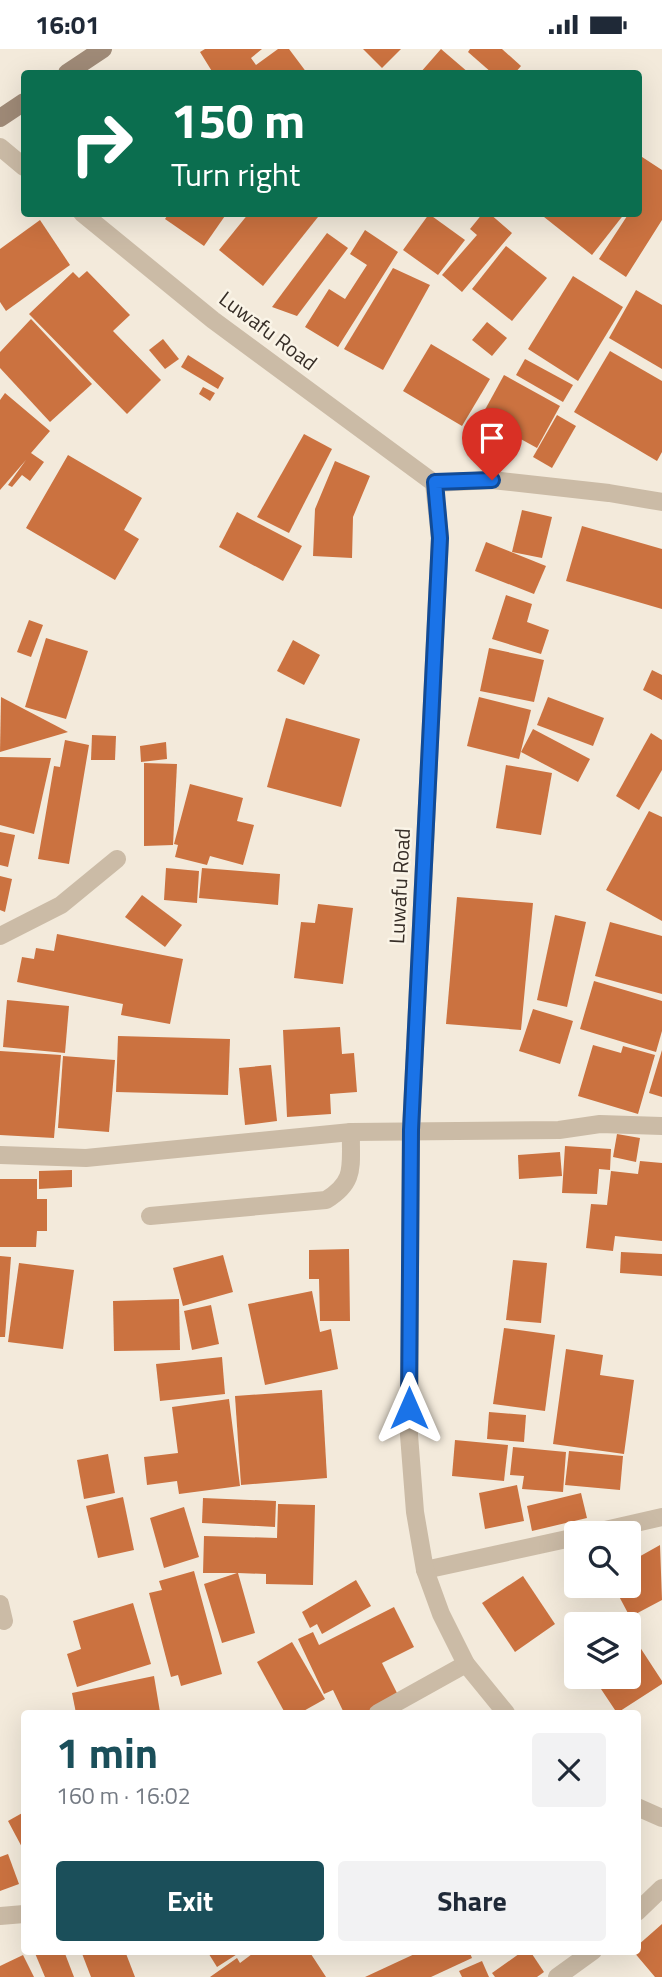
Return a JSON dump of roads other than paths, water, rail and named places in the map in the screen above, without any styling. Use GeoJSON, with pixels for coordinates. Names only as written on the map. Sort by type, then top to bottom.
{"type":"FeatureCollection","features":[{"type":"Feature","properties":{"kind":"main road"},"geometry":{"type":"LineString","coordinates":[[72,70],[103,49]]}},
{"type":"Feature","properties":{"kind":"main road"},"geometry":{"type":"LineString","coordinates":[[0,118],[21,104]]}},
{"type":"Feature","properties":{"kind":"street"},"geometry":{"type":"LineString","coordinates":[[0,147],[21,164]]}},
{"type":"Feature","properties":{"kind":"street","name":"Luwafu Road"},"geometry":{"type":"LineString","coordinates":[[87,217],[213,320],[435,482],[440,538],[411,1130],[409,1436],[415,1513],[425,1570],[441,1614],[466,1664],[504,1710]]}},
{"type":"Feature","properties":{"kind":"street"},"geometry":{"type":"LineString","coordinates":[[435,482],[492,480],[609,493],[662,502]]}},
{"type":"Feature","properties":{"kind":"street"},"geometry":{"type":"LineString","coordinates":[[0,936],[61,905],[117,859]]}},
{"type":"Feature","properties":{"kind":"street"},"geometry":{"type":"LineString","coordinates":[[0,1155],[86,1158],[351,1132],[559,1130],[600,1124],[662,1126]]}},
{"type":"Feature","properties":{"kind":"street"},"geometry":{"type":"LineString","coordinates":[[150,1216],[326,1200],[341,1191],[350,1177],[351,1132]]}},
{"type":"Feature","properties":{"kind":"street"},"geometry":{"type":"LineString","coordinates":[[641,1522],[662,1517]]}},
{"type":"Feature","properties":{"kind":"street"},"geometry":{"type":"LineString","coordinates":[[425,1570],[564,1540]]}},
{"type":"Feature","properties":{"kind":"street"},"geometry":{"type":"LineString","coordinates":[[383,1710],[466,1664]]}},
{"type":"Feature","properties":{"kind":"street"},"geometry":{"type":"LineString","coordinates":[[641,1809],[662,1818]]}},
{"type":"Feature","properties":{"kind":"street"},"geometry":{"type":"LineString","coordinates":[[641,1908],[662,1888]]}},
{"type":"Feature","properties":{"kind":"street"},"geometry":{"type":"LineString","coordinates":[[0,1916],[21,1914]]}},
{"type":"Feature","properties":{"kind":"street"},"geometry":{"type":"LineString","coordinates":[[557,1977],[587,1955]]}}]}
